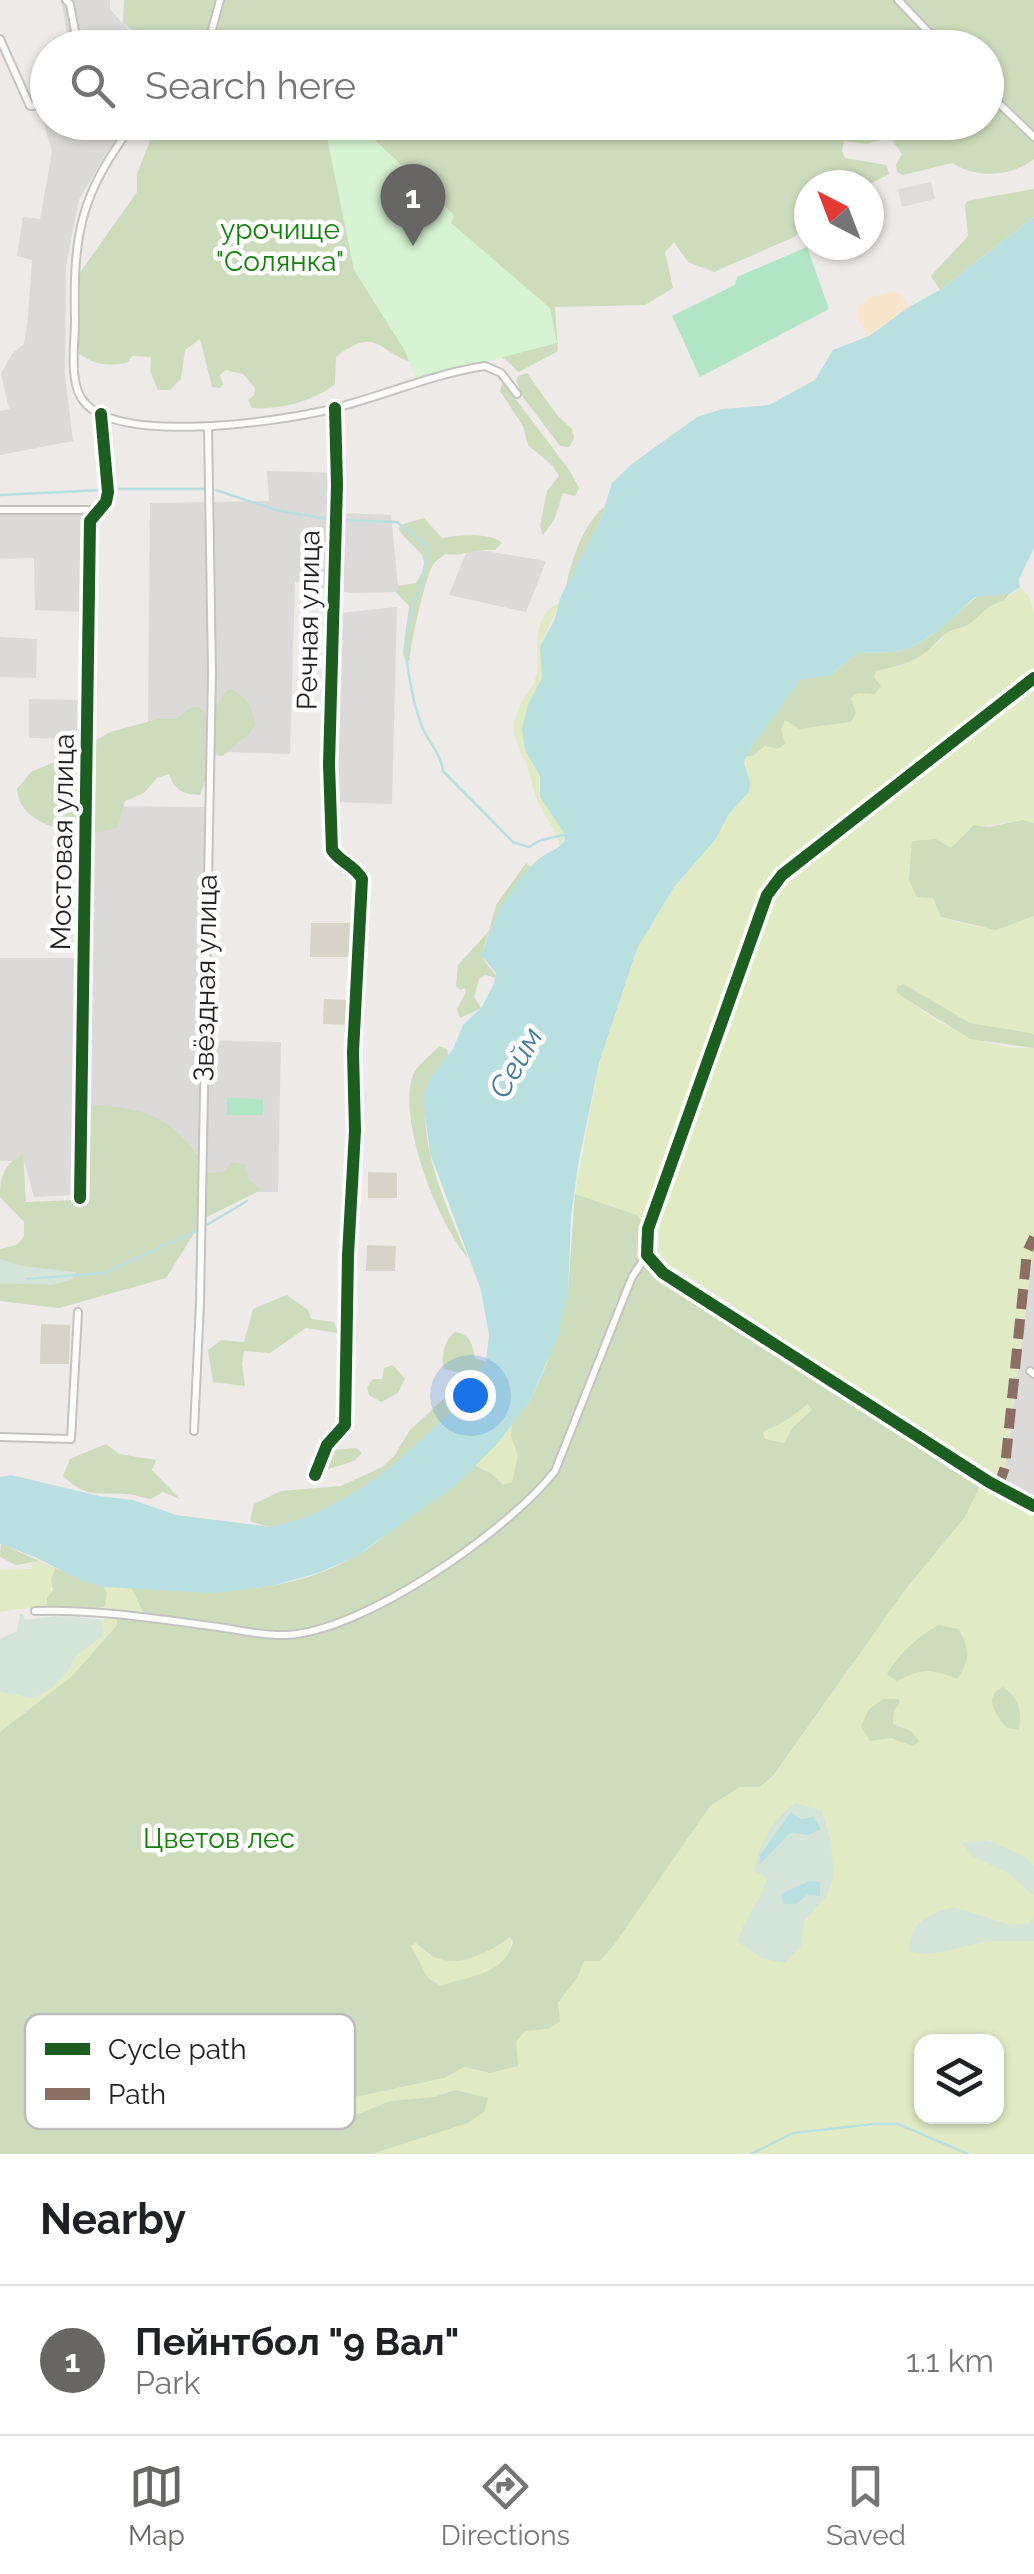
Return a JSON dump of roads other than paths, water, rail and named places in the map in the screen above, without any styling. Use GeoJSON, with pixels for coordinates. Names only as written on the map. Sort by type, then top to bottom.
{"type":"FeatureCollection","features":[{"type":"Feature","properties":{"kind":"street"},"geometry":{"type":"LineString","coordinates":[[66,0],[75,30]]}},
{"type":"Feature","properties":{"kind":"street"},"geometry":{"type":"LineString","coordinates":[[212,30],[220,0]]}},
{"type":"Feature","properties":{"kind":"street"},"geometry":{"type":"LineString","coordinates":[[898,0],[927,30]]}},
{"type":"Feature","properties":{"kind":"street"},"geometry":{"type":"LineString","coordinates":[[0,39],[30,106]]}},
{"type":"Feature","properties":{"kind":"street"},"geometry":{"type":"LineString","coordinates":[[1004,108],[1034,136]]}},
{"type":"Feature","properties":{"kind":"street"},"geometry":{"type":"LineString","coordinates":[[123,140],[93,186],[79,226],[74,262],[78,393],[101,414],[150,426],[208,426],[334,408],[485,366],[501,373],[517,394]]}},
{"type":"Feature","properties":{"kind":"street","name":"Речная улица"},"geometry":{"type":"LineString","coordinates":[[315,1475],[326,1445],[346,1425],[353,1052],[362,879],[356,868],[339,860],[332,850],[330,822],[337,420],[334,408]]}},
{"type":"Feature","properties":{"kind":"street","name":"Мостовая улица"},"geometry":{"type":"LineString","coordinates":[[80,1198],[90,520],[100,510],[108,490],[101,414]]}},
{"type":"Feature","properties":{"kind":"street","name":"Звёздная улица"},"geometry":{"type":"LineString","coordinates":[[194,1430],[200,1303],[211,709],[208,426]]}},
{"type":"Feature","properties":{"kind":"street"},"geometry":{"type":"LineString","coordinates":[[0,510],[100,510]]}},
{"type":"Feature","properties":{"kind":"street"},"geometry":{"type":"LineString","coordinates":[[35,1611],[285,1636],[327,1627],[410,1587],[478,1543],[542,1488],[555,1472],[632,1277],[647,1255],[648,1230],[665,1176],[766,895],[782,875],[1034,678]]}},
{"type":"Feature","properties":{"kind":"street"},"geometry":{"type":"LineString","coordinates":[[647,1255],[663,1274],[1034,1506]]}},
{"type":"Feature","properties":{"kind":"street"},"geometry":{"type":"LineString","coordinates":[[0,1437],[70,1440],[78,1312]]}},
{"type":"Feature","properties":{"kind":"water","name":"Сейм"},"geometry":{"type":"Polygon","coordinates":[[[1034,217],[1034,548],[1019,579],[1020,587],[1009,594],[975,597],[939,630],[912,647],[896,652],[857,653],[830,676],[801,679],[749,750],[744,762],[749,792],[729,814],[715,840],[674,887],[637,949],[599,1063],[578,1165],[568,1292],[558,1335],[531,1399],[498,1443],[457,1484],[355,1557],[318,1573],[271,1586],[214,1593],[104,1587],[0,1544],[0,1477],[11,1475],[133,1500],[176,1515],[271,1527],[312,1515],[357,1491],[392,1466],[458,1406],[486,1362],[489,1335],[481,1290],[430,1153],[423,1098],[430,1077],[453,1049],[463,1025],[481,1008],[494,984],[496,973],[482,956],[504,903],[530,867],[565,840],[540,797],[540,776],[525,750],[522,729],[528,705],[542,678],[540,646],[601,518],[612,483],[697,417],[722,409],[769,405],[815,380],[833,350],[869,336],[940,290],[1034,217]]]}},
{"type":"Feature","properties":{"kind":"water"},"geometry":{"type":"Polygon","coordinates":[[[791,1812],[801,1819],[814,1817],[821,1829],[809,1835],[790,1833],[759,1865],[760,1855],[791,1812]]]}},
{"type":"Feature","properties":{"kind":"water"},"geometry":{"type":"Polygon","coordinates":[[[809,1881],[820,1882],[820,1896],[807,1895],[796,1904],[783,1904],[781,1894],[809,1881]]]}},
{"type":"Feature","properties":{"kind":"waterway"},"geometry":{"type":"LineString","coordinates":[[111,489],[208,489]]}},
{"type":"Feature","properties":{"kind":"waterway"},"geometry":{"type":"LineString","coordinates":[[0,495],[103,490]]}},
{"type":"Feature","properties":{"kind":"waterway"},"geometry":{"type":"LineString","coordinates":[[216,490],[302,515]]}},
{"type":"Feature","properties":{"kind":"waterway"},"geometry":{"type":"LineString","coordinates":[[305,515],[332,520]]}},
{"type":"Feature","properties":{"kind":"waterway"},"geometry":{"type":"LineString","coordinates":[[337,520],[397,522],[426,545],[424,572],[406,638],[410,681],[423,729],[443,771],[513,842],[529,847],[539,841]]}},
{"type":"Feature","properties":{"kind":"waterway"},"geometry":{"type":"LineString","coordinates":[[541,840],[568,834]]}},
{"type":"Feature","properties":{"kind":"waterway"},"geometry":{"type":"LineString","coordinates":[[205,1226],[247,1201]]}},
{"type":"Feature","properties":{"kind":"waterway"},"geometry":{"type":"LineString","coordinates":[[26,1279],[103,1273],[198,1230]]}},
{"type":"Feature","properties":{"kind":"waterway"},"geometry":{"type":"LineString","coordinates":[[751,2154],[793,2133],[873,2124],[898,2124],[968,2154]]}},
{"type":"Feature","properties":{"kind":"place","name":"Пейнтбол \"9 Вал\""},"geometry":{"type":"Point","coordinates":[413,246]}},
{"type":"Feature","properties":{"kind":"park label","name":"урочище \"Солянка\""},"geometry":{"type":"Point","coordinates":[280,245]}},
{"type":"Feature","properties":{"kind":"park label","name":"Цветов лес"},"geometry":{"type":"Point","coordinates":[219,1838]}}]}
